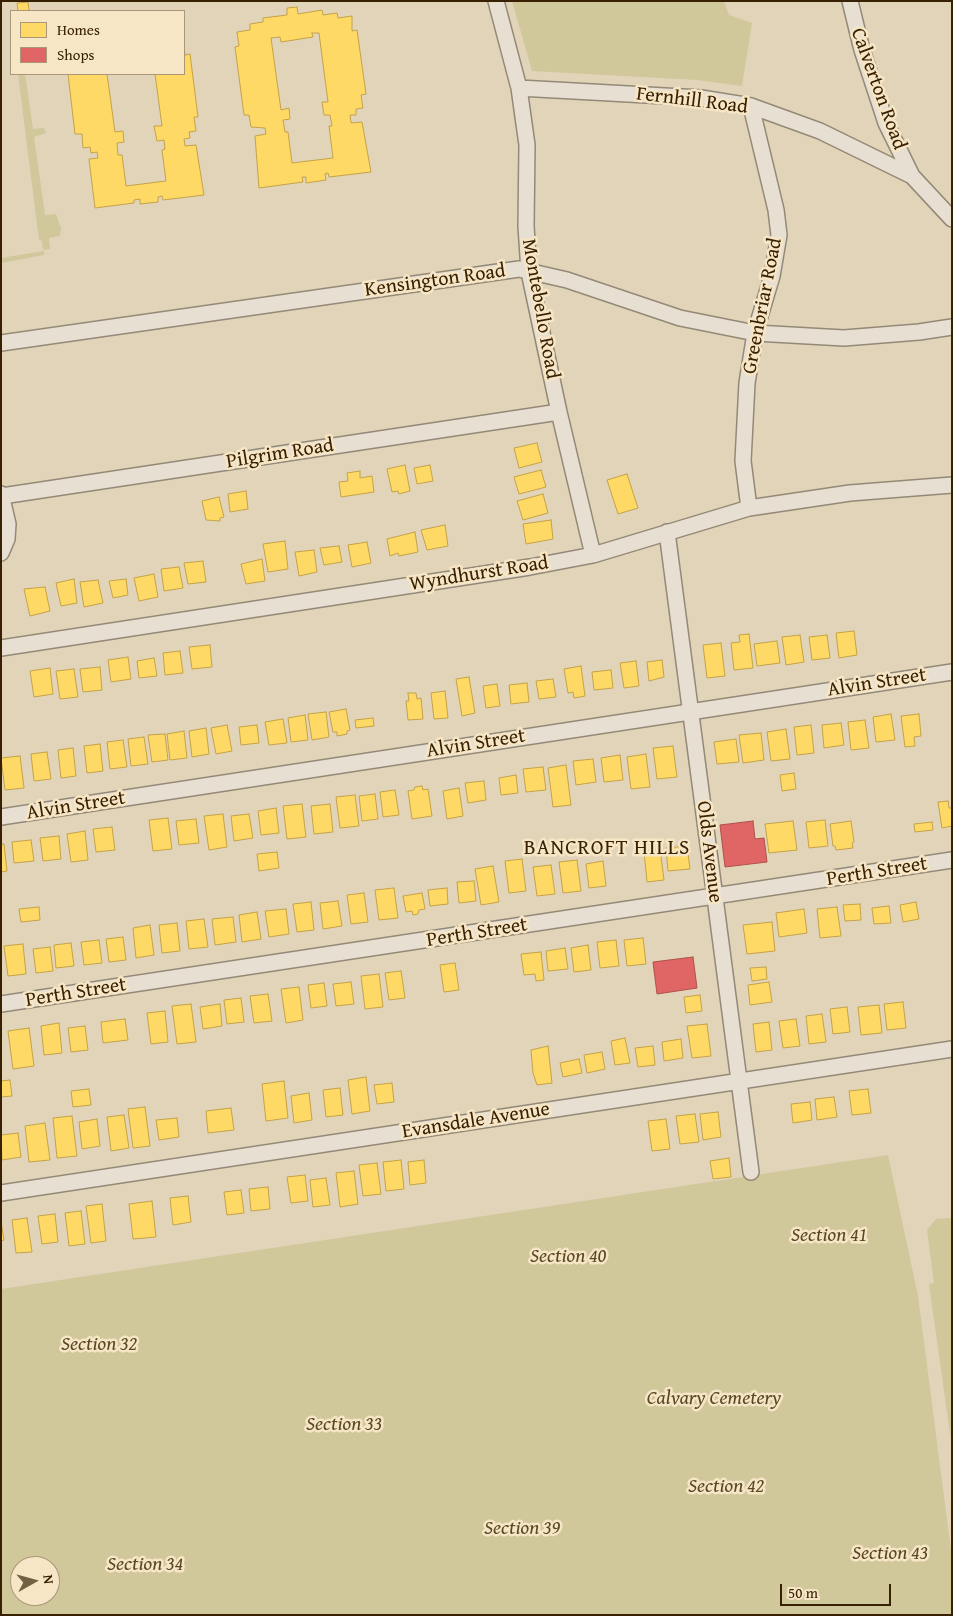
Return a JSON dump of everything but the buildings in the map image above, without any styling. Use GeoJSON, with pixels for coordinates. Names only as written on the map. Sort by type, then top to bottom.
{"type":"FeatureCollection","features":[{"type":"Feature","properties":{"kind":"street","name":"Montebello Road"},"geometry":{"type":"LineString","coordinates":[[496,1],[519,88],[527,145],[526,226],[529,272],[559,412],[593,555]]}},
{"type":"Feature","properties":{"kind":"street","name":"Calverton Road"},"geometry":{"type":"LineString","coordinates":[[850,1],[862,50],[886,123],[912,176],[952,219]]}},
{"type":"Feature","properties":{"kind":"street","name":"Fernhill Road"},"geometry":{"type":"LineString","coordinates":[[519,88],[701,98],[751,106],[820,131],[912,176]]}},
{"type":"Feature","properties":{"kind":"street","name":"Greenbriar Road"},"geometry":{"type":"LineString","coordinates":[[749,508],[743,461],[744,408],[755,333],[772,276],[779,235],[776,210],[751,106]]}},
{"type":"Feature","properties":{"kind":"street","name":"Kensington Road"},"geometry":{"type":"LineString","coordinates":[[1,343],[494,271],[519,269],[567,280],[680,318],[755,333],[844,338],[919,332],[952,327]]}},
{"type":"Feature","properties":{"kind":"street","name":"Pilgrim Road"},"geometry":{"type":"LineString","coordinates":[[2,495],[559,412]]}},
{"type":"Feature","properties":{"kind":"street","name":"Wyndhurst Road"},"geometry":{"type":"LineString","coordinates":[[1,648],[530,567],[593,555],[749,508],[850,493],[952,485]]}},
{"type":"Feature","properties":{"kind":"street"},"geometry":{"type":"LineString","coordinates":[[1,553],[7,539],[8,524],[2,495]]}},
{"type":"Feature","properties":{"kind":"street","name":"Olds Avenue"},"geometry":{"type":"LineString","coordinates":[[667,532],[751,1172]]}},
{"type":"Feature","properties":{"kind":"street","name":"Alvin Street"},"geometry":{"type":"LineString","coordinates":[[1,817],[952,672]]}},
{"type":"Feature","properties":{"kind":"street","name":"Perth Street"},"geometry":{"type":"LineString","coordinates":[[1,1004],[952,860]]}},
{"type":"Feature","properties":{"kind":"street","name":"Evansdale Avenue"},"geometry":{"type":"LineString","coordinates":[[1,1193],[952,1049]]}},
{"type":"Feature","properties":{"kind":"green space"},"geometry":{"type":"Polygon","coordinates":[[[512,1],[724,1],[729,15],[752,23],[742,86],[697,80],[532,71],[512,1]]]}},
{"type":"Feature","properties":{"kind":"green space"},"geometry":{"type":"Polygon","coordinates":[[[18,75],[25,75],[33,129],[44,128],[46,133],[34,137],[45,215],[56,214],[61,228],[60,236],[49,238],[50,249],[43,250],[42,241],[39,240],[18,75]]]}},
{"type":"Feature","properties":{"kind":"green space"},"geometry":{"type":"Polygon","coordinates":[[[44,251],[44,255],[1,263],[1,258],[44,251]]]}},
{"type":"Feature","properties":{"kind":"green space","name":"Calvary Cemetery"},"geometry":{"type":"Polygon","coordinates":[[[888,1155],[918,1296],[952,1558],[952,1615],[1,1615],[1,1289],[888,1155]]]}},
{"type":"Feature","properties":{"kind":"green space"},"geometry":{"type":"Polygon","coordinates":[[[952,1218],[952,1448],[929,1284],[934,1283],[927,1230],[936,1219],[952,1218]]]}},
{"type":"Feature","properties":{"kind":"district","name":"BANCROFT HILLS"},"geometry":{"type":"Point","coordinates":[607,849]}},
{"type":"Feature","properties":{"kind":"park label","name":"Section 41"},"geometry":{"type":"Point","coordinates":[829,1236]}},
{"type":"Feature","properties":{"kind":"park label","name":"Section 40"},"geometry":{"type":"Point","coordinates":[568,1257]}},
{"type":"Feature","properties":{"kind":"park label","name":"Section 32"},"geometry":{"type":"Point","coordinates":[99,1345]}},
{"type":"Feature","properties":{"kind":"park label","name":"Section 33"},"geometry":{"type":"Point","coordinates":[344,1425]}},
{"type":"Feature","properties":{"kind":"park label","name":"Section 42"},"geometry":{"type":"Point","coordinates":[726,1487]}},
{"type":"Feature","properties":{"kind":"park label","name":"Section 39"},"geometry":{"type":"Point","coordinates":[522,1529]}},
{"type":"Feature","properties":{"kind":"park label","name":"Section 43"},"geometry":{"type":"Point","coordinates":[890,1554]}},
{"type":"Feature","properties":{"kind":"park label","name":"Section 34"},"geometry":{"type":"Point","coordinates":[145,1565]}}]}
